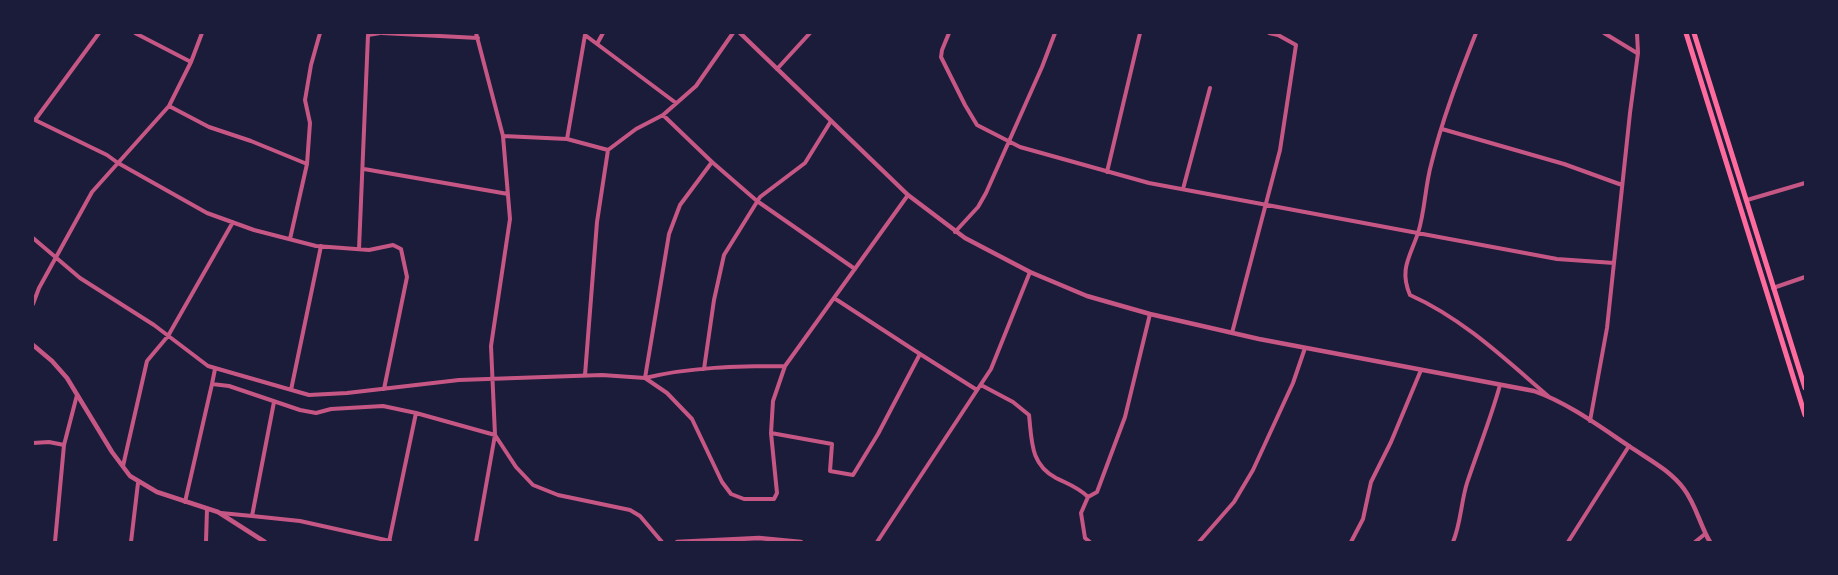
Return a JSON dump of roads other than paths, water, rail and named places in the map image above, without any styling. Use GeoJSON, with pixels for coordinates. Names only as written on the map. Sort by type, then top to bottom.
{"type":"FeatureCollection","features":[{"type":"Feature","properties":{"kind":"main road"},"geometry":{"type":"LineString","coordinates":[[1686,33],[1805,415]]}},
{"type":"Feature","properties":{"kind":"main road"},"geometry":{"type":"LineString","coordinates":[[1694,33],[1805,388]]}},
{"type":"Feature","properties":{"kind":"street"},"geometry":{"type":"LineString","coordinates":[[99,33],[34,120],[107,155],[207,213],[290,239],[321,246],[369,250],[393,245],[401,249],[406,277],[384,389]]}},
{"type":"Feature","properties":{"kind":"street"},"geometry":{"type":"LineString","coordinates":[[135,33],[191,62]]}},
{"type":"Feature","properties":{"kind":"street"},"geometry":{"type":"LineString","coordinates":[[33,304],[92,192],[169,106],[191,62],[202,33]]}},
{"type":"Feature","properties":{"kind":"street"},"geometry":{"type":"LineString","coordinates":[[290,239],[307,164],[309,123],[305,100],[320,33]]}},
{"type":"Feature","properties":{"kind":"street"},"geometry":{"type":"LineString","coordinates":[[597,44],[603,33]]}},
{"type":"Feature","properties":{"kind":"street"},"geometry":{"type":"LineString","coordinates":[[585,375],[597,222],[608,150],[636,129],[663,115],[696,86],[733,33]]}},
{"type":"Feature","properties":{"kind":"street"},"geometry":{"type":"LineString","coordinates":[[740,33],[908,195],[965,238],[1030,272],[1086,296],[1150,314],[1232,333],[1549,396]]}},
{"type":"Feature","properties":{"kind":"street"},"geometry":{"type":"LineString","coordinates":[[777,69],[810,33]]}},
{"type":"Feature","properties":{"kind":"street"},"geometry":{"type":"LineString","coordinates":[[949,33],[941,57],[965,105],[977,125],[1008,142],[1107,172],[1183,189],[1557,259],[1614,263]]}},
{"type":"Feature","properties":{"kind":"street"},"geometry":{"type":"LineString","coordinates":[[955,231],[978,207],[986,193],[1055,33]]}},
{"type":"Feature","properties":{"kind":"street"},"geometry":{"type":"LineString","coordinates":[[1107,172],[1140,33]]}},
{"type":"Feature","properties":{"kind":"street"},"geometry":{"type":"LineString","coordinates":[[1232,333],[1280,150],[1296,45],[1278,35],[1269,33]]}},
{"type":"Feature","properties":{"kind":"street"},"geometry":{"type":"LineString","coordinates":[[1476,33],[1431,165],[1418,232],[1410,252],[1404,281],[1410,295],[1437,307],[1497,352],[1549,396],[1664,469],[1683,488],[1710,542]]}},
{"type":"Feature","properties":{"kind":"street"},"geometry":{"type":"LineString","coordinates":[[1604,33],[1638,53]]}},
{"type":"Feature","properties":{"kind":"street"},"geometry":{"type":"LineString","coordinates":[[1590,421],[1607,328],[1638,53],[1637,33]]}},
{"type":"Feature","properties":{"kind":"street"},"geometry":{"type":"LineString","coordinates":[[359,249],[366,34],[477,36],[503,136],[510,219],[491,346],[495,435],[477,541]]}},
{"type":"Feature","properties":{"kind":"street"},"geometry":{"type":"LineString","coordinates":[[567,139],[584,34],[676,103]]}},
{"type":"Feature","properties":{"kind":"street"},"geometry":{"type":"LineString","coordinates":[[1183,189],[1210,88]]}},
{"type":"Feature","properties":{"kind":"street"},"geometry":{"type":"LineString","coordinates":[[169,106],[209,127],[307,164]]}},
{"type":"Feature","properties":{"kind":"street"},"geometry":{"type":"LineString","coordinates":[[663,115],[757,201],[856,269]]}},
{"type":"Feature","properties":{"kind":"street"},"geometry":{"type":"LineString","coordinates":[[704,369],[714,300],[724,255],[757,201],[783,178],[805,163],[831,121]]}},
{"type":"Feature","properties":{"kind":"street"},"geometry":{"type":"LineString","coordinates":[[1442,129],[1564,164],[1622,185]]}},
{"type":"Feature","properties":{"kind":"street"},"geometry":{"type":"LineString","coordinates":[[503,136],[567,139],[608,150]]}},
{"type":"Feature","properties":{"kind":"street"},"geometry":{"type":"LineString","coordinates":[[645,378],[669,234],[680,205],[712,162]]}},
{"type":"Feature","properties":{"kind":"street"},"geometry":{"type":"LineString","coordinates":[[363,169],[508,194]]}},
{"type":"Feature","properties":{"kind":"street"},"geometry":{"type":"LineString","coordinates":[[1747,200],[1805,183]]}},
{"type":"Feature","properties":{"kind":"street"},"geometry":{"type":"LineString","coordinates":[[645,378],[667,393],[692,419],[722,482],[731,494],[744,499],[774,499],[777,493],[771,433],[773,401],[785,366],[908,195]]}},
{"type":"Feature","properties":{"kind":"street"},"geometry":{"type":"LineString","coordinates":[[123,466],[147,361],[168,336],[233,222]]}},
{"type":"Feature","properties":{"kind":"street"},"geometry":{"type":"LineString","coordinates":[[33,238],[80,278],[168,336],[208,366],[309,395],[459,380],[585,375],[645,378],[668,372],[746,366],[785,366]]}},
{"type":"Feature","properties":{"kind":"street"},"geometry":{"type":"LineString","coordinates":[[291,390],[321,246]]}},
{"type":"Feature","properties":{"kind":"street"},"geometry":{"type":"LineString","coordinates":[[877,542],[991,369],[1030,272]]}},
{"type":"Feature","properties":{"kind":"street"},"geometry":{"type":"LineString","coordinates":[[1773,288],[1805,277]]}},
{"type":"Feature","properties":{"kind":"street"},"geometry":{"type":"LineString","coordinates":[[834,298],[977,390]]}},
{"type":"Feature","properties":{"kind":"street"},"geometry":{"type":"LineString","coordinates":[[1090,542],[1085,537],[1081,513],[1088,497],[1097,492],[1125,417],[1150,314]]}},
{"type":"Feature","properties":{"kind":"street"},"geometry":{"type":"LineString","coordinates":[[33,347],[43,353],[60,370],[123,466],[138,483],[218,513],[265,542]]}},
{"type":"Feature","properties":{"kind":"street"},"geometry":{"type":"LineString","coordinates":[[1199,542],[1234,502],[1253,470],[1293,383],[1305,348]]}},
{"type":"Feature","properties":{"kind":"street"},"geometry":{"type":"LineString","coordinates":[[771,433],[832,444],[830,471],[853,475],[878,434],[920,354]]}},
{"type":"Feature","properties":{"kind":"street"},"geometry":{"type":"LineString","coordinates":[[185,502],[215,369]]}},
{"type":"Feature","properties":{"kind":"street"},"geometry":{"type":"LineString","coordinates":[[1351,542],[1364,519],[1371,482],[1391,442],[1421,370]]}},
{"type":"Feature","properties":{"kind":"street"},"geometry":{"type":"LineString","coordinates":[[212,384],[229,386],[274,402],[316,413],[331,409],[383,406],[495,435],[516,467],[533,485],[558,495],[630,510],[640,516],[662,542]]}},
{"type":"Feature","properties":{"kind":"street"},"geometry":{"type":"LineString","coordinates":[[981,385],[1012,402],[1029,415],[1038,465],[1054,477],[1079,488],[1088,497]]}},
{"type":"Feature","properties":{"kind":"street"},"geometry":{"type":"LineString","coordinates":[[1453,542],[1466,485],[1489,424],[1500,385]]}},
{"type":"Feature","properties":{"kind":"street"},"geometry":{"type":"LineString","coordinates":[[54,542],[64,445],[77,395]]}},
{"type":"Feature","properties":{"kind":"street"},"geometry":{"type":"LineString","coordinates":[[252,516],[274,402]]}},
{"type":"Feature","properties":{"kind":"street"},"geometry":{"type":"LineString","coordinates":[[218,513],[300,521],[389,542],[416,413]]}},
{"type":"Feature","properties":{"kind":"street"},"geometry":{"type":"LineString","coordinates":[[33,443],[49,442],[64,445]]}},
{"type":"Feature","properties":{"kind":"street"},"geometry":{"type":"LineString","coordinates":[[1568,542],[1629,446]]}},
{"type":"Feature","properties":{"kind":"street"},"geometry":{"type":"LineString","coordinates":[[131,542],[138,483]]}},
{"type":"Feature","properties":{"kind":"street"},"geometry":{"type":"LineString","coordinates":[[206,542],[207,509]]}},
{"type":"Feature","properties":{"kind":"street"},"geometry":{"type":"LineString","coordinates":[[1695,542],[1705,534]]}},
{"type":"Feature","properties":{"kind":"street"},"geometry":{"type":"LineString","coordinates":[[677,542],[759,538],[801,542]]}}]}
